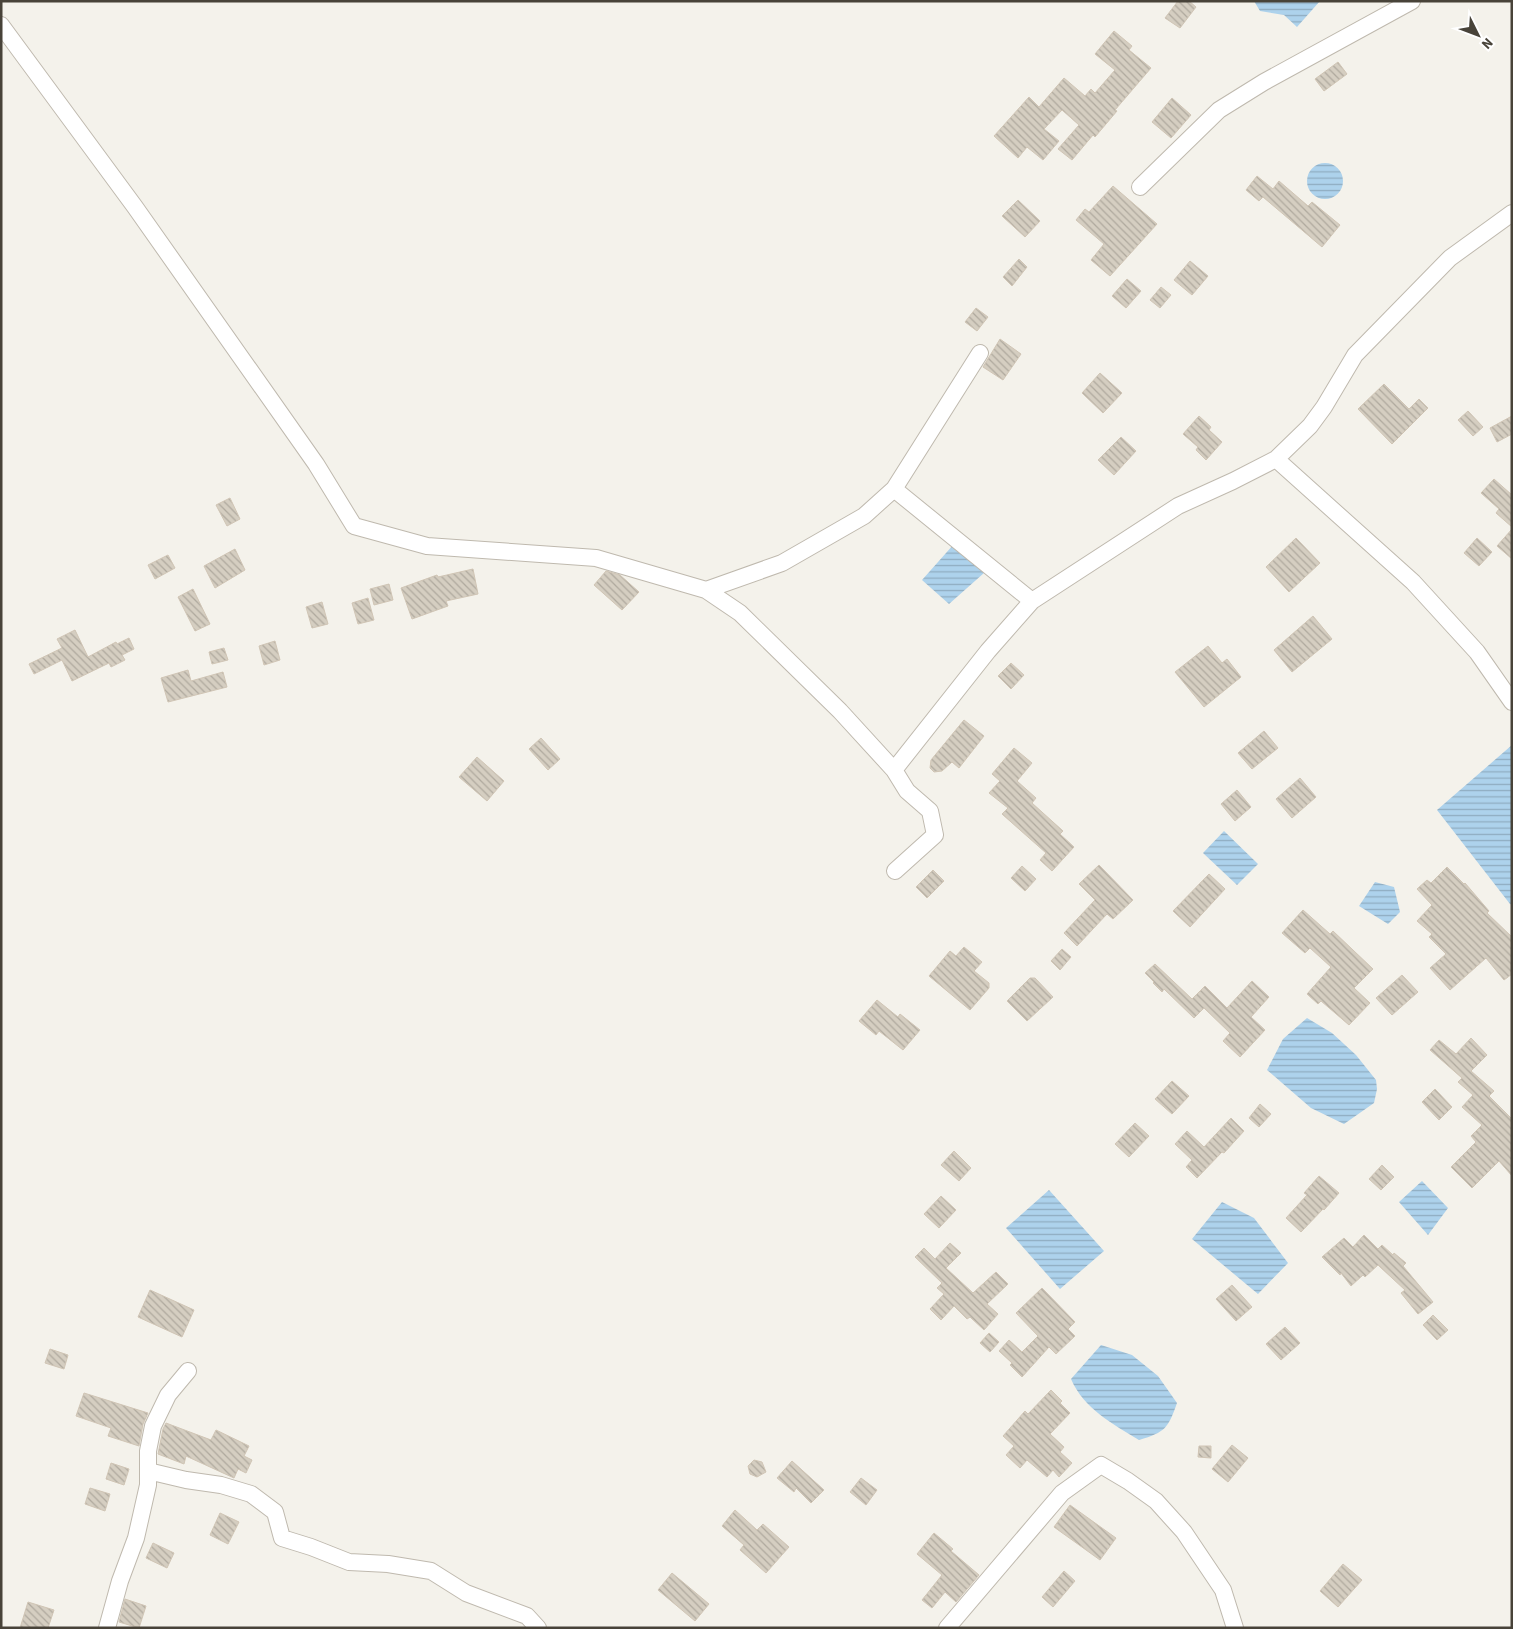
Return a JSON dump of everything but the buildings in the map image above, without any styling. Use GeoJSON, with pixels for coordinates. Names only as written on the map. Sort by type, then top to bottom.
{"type":"FeatureCollection","features":[{"type":"Feature","properties":{"kind":"street"},"geometry":{"type":"LineString","coordinates":[[1140,187],[1219,110],[1281,73],[1412,1]]}},
{"type":"Feature","properties":{"kind":"street"},"geometry":{"type":"LineString","coordinates":[[1,25],[135,207],[316,464],[354,526],[427,546],[596,558],[706,590],[740,612],[840,711],[894,770],[907,790],[930,811],[935,835],[895,871]]}},
{"type":"Feature","properties":{"kind":"street"},"geometry":{"type":"LineString","coordinates":[[894,770],[988,651],[1032,601],[1178,506],[1276,460],[1310,426],[1355,355],[1450,258],[1512,213]]}},
{"type":"Feature","properties":{"kind":"street"},"geometry":{"type":"LineString","coordinates":[[706,590],[782,563],[864,516],[894,489],[980,353]]}},
{"type":"Feature","properties":{"kind":"street"},"geometry":{"type":"LineString","coordinates":[[1276,460],[1413,582],[1477,652],[1512,702]]}},
{"type":"Feature","properties":{"kind":"street"},"geometry":{"type":"LineString","coordinates":[[894,489],[1032,601]]}},
{"type":"Feature","properties":{"kind":"street"},"geometry":{"type":"LineString","coordinates":[[107,1628],[120,1581],[136,1538],[148,1485],[148,1451],[154,1426],[168,1395],[188,1371]]}},
{"type":"Feature","properties":{"kind":"street"},"geometry":{"type":"LineString","coordinates":[[947,1628],[1062,1493],[1101,1464],[1156,1501],[1184,1532],[1223,1590],[1235,1628]]}},
{"type":"Feature","properties":{"kind":"street"},"geometry":{"type":"LineString","coordinates":[[148,1471],[186,1480],[221,1485],[251,1494],[276,1512],[282,1538],[349,1562],[388,1564],[431,1571],[466,1594],[526,1616],[538,1628]]}},
{"type":"Feature","properties":{"kind":"water"},"geometry":{"type":"Polygon","coordinates":[[[1254,1],[1320,1],[1297,27],[1284,15],[1260,11],[1254,1]]]}},
{"type":"Feature","properties":{"kind":"water"},"geometry":{"type":"Polygon","coordinates":[[[1325,163],[1332,164],[1338,168],[1342,174],[1342,188],[1338,194],[1332,198],[1325,199],[1318,198],[1312,194],[1308,188],[1307,181],[1308,174],[1312,168],[1318,164],[1325,163]]]}},
{"type":"Feature","properties":{"kind":"water"},"geometry":{"type":"Polygon","coordinates":[[[954,544],[984,573],[949,604],[922,580],[954,544]]]}},
{"type":"Feature","properties":{"kind":"water"},"geometry":{"type":"Polygon","coordinates":[[[1512,745],[1512,905],[1437,810],[1512,745]]]}},
{"type":"Feature","properties":{"kind":"water"},"geometry":{"type":"Polygon","coordinates":[[[1224,831],[1258,864],[1237,885],[1203,853],[1224,831]]]}},
{"type":"Feature","properties":{"kind":"water"},"geometry":{"type":"Polygon","coordinates":[[[1375,882],[1394,887],[1400,912],[1388,924],[1359,906],[1375,882]]]}},
{"type":"Feature","properties":{"kind":"water"},"geometry":{"type":"Polygon","coordinates":[[[1307,1018],[1332,1033],[1356,1055],[1376,1080],[1377,1089],[1374,1103],[1344,1124],[1311,1108],[1267,1070],[1283,1039],[1307,1018]]]}},
{"type":"Feature","properties":{"kind":"water"},"geometry":{"type":"Polygon","coordinates":[[[1422,1181],[1448,1208],[1428,1235],[1399,1202],[1422,1181]]]}},
{"type":"Feature","properties":{"kind":"water"},"geometry":{"type":"Polygon","coordinates":[[[1049,1190],[1104,1251],[1060,1289],[1006,1228],[1049,1190]]]}},
{"type":"Feature","properties":{"kind":"water"},"geometry":{"type":"Polygon","coordinates":[[[1222,1202],[1254,1218],[1288,1263],[1258,1294],[1192,1239],[1222,1202]]]}},
{"type":"Feature","properties":{"kind":"water"},"geometry":{"type":"Polygon","coordinates":[[[1101,1345],[1132,1355],[1158,1376],[1177,1403],[1168,1424],[1161,1431],[1139,1440],[1100,1415],[1083,1399],[1071,1379],[1101,1345]]]}}]}
